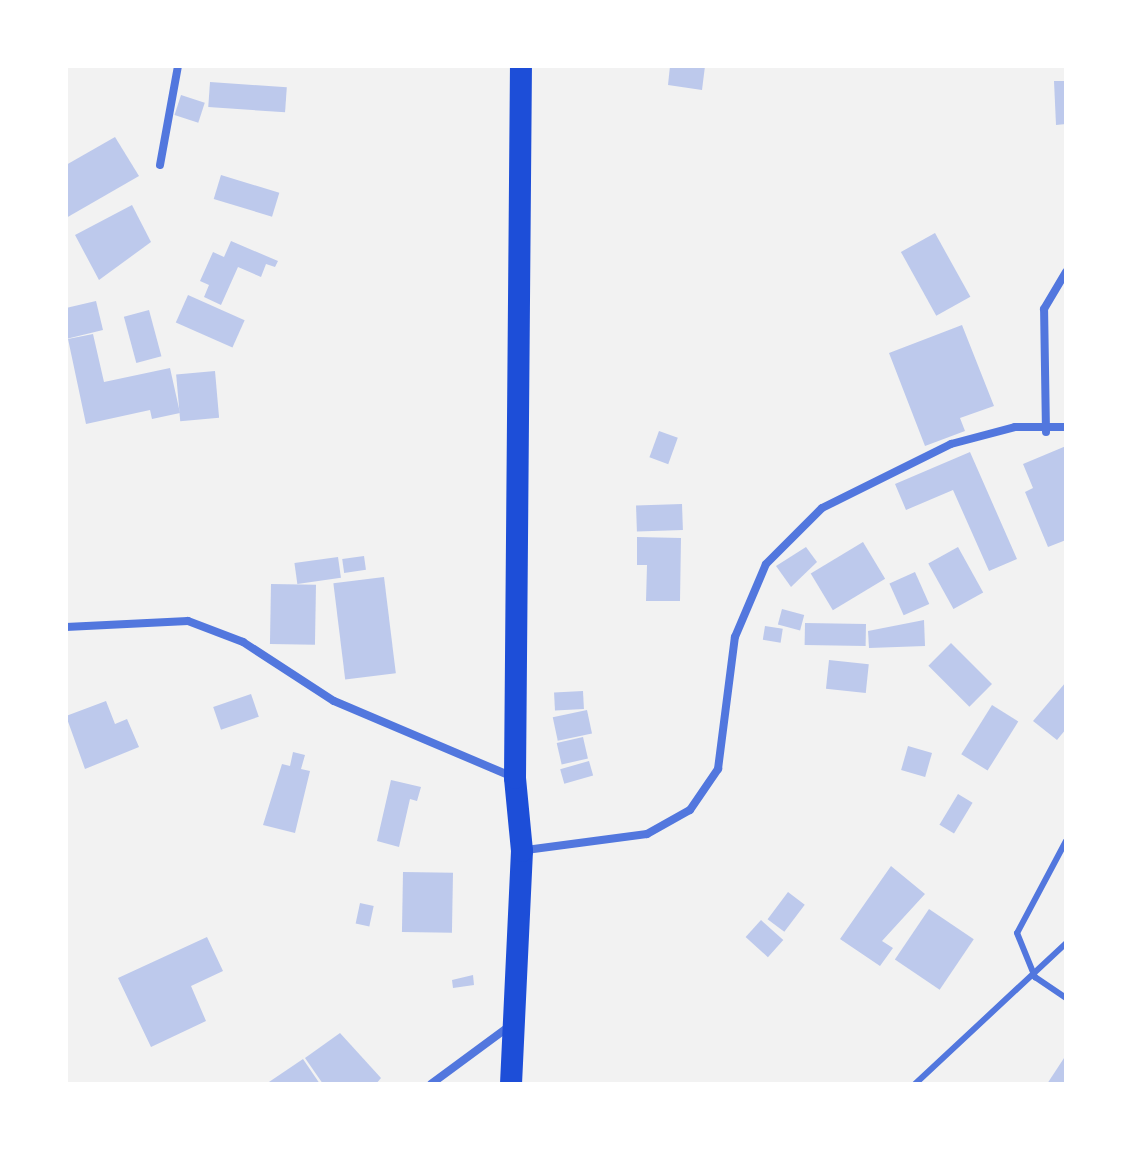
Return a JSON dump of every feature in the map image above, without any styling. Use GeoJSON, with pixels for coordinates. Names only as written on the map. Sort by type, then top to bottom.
{"type":"FeatureCollection","features":[{"type":"Feature","properties":{"kind":"highway"},"geometry":{"type":"LineString","coordinates":[[511,1084],[511,1025],[522,851],[515,778],[521,66]]}},
{"type":"Feature","properties":{"kind":"street"},"geometry":{"type":"LineString","coordinates":[[160,165],[178,66]]}},
{"type":"Feature","properties":{"kind":"street"},"geometry":{"type":"LineString","coordinates":[[1046,432],[1044,309],[1066,272]]}},
{"type":"Feature","properties":{"kind":"street"},"geometry":{"type":"LineString","coordinates":[[522,851],[634,837],[690,810],[718,769],[735,637],[766,564],[822,508],[951,444],[1015,427],[1046,432],[1066,427]]}},
{"type":"Feature","properties":{"kind":"street"},"geometry":{"type":"LineString","coordinates":[[66,627],[188,621],[243,642],[334,701],[515,778]]}},
{"type":"Feature","properties":{"kind":"street"},"geometry":{"type":"LineString","coordinates":[[431,1084],[511,1025]]}},
{"type":"Feature","properties":{"kind":"lane"},"geometry":{"type":"LineString","coordinates":[[1066,841],[1017,933],[1035,977],[1066,998]]}},
{"type":"Feature","properties":{"kind":"lane"},"geometry":{"type":"LineString","coordinates":[[915,1084],[1035,977],[1066,943]]}},
{"type":"Feature","properties":{"kind":"building"},"geometry":{"type":"Polygon","coordinates":[[[670,66],[705,66],[702,90],[668,85],[670,66]]]}},
{"type":"Feature","properties":{"kind":"building"},"geometry":{"type":"Polygon","coordinates":[[[1054,81],[1066,81],[1066,124],[1056,125],[1054,81]]]}},
{"type":"Feature","properties":{"kind":"building"},"geometry":{"type":"Polygon","coordinates":[[[210,82],[287,87],[285,112],[208,107],[210,82]]]}},
{"type":"Feature","properties":{"kind":"building"},"geometry":{"type":"Polygon","coordinates":[[[181,95],[205,103],[198,123],[175,115],[181,95]]]}},
{"type":"Feature","properties":{"kind":"building"},"geometry":{"type":"Polygon","coordinates":[[[115,137],[139,176],[66,218],[66,165],[115,137]]]}},
{"type":"Feature","properties":{"kind":"building"},"geometry":{"type":"Polygon","coordinates":[[[221,175],[279,193],[272,217],[214,199],[221,175]]]}},
{"type":"Feature","properties":{"kind":"building"},"geometry":{"type":"Polygon","coordinates":[[[132,205],[151,242],[99,280],[75,235],[132,205]]]}},
{"type":"Feature","properties":{"kind":"building"},"geometry":{"type":"Polygon","coordinates":[[[935,233],[970,297],[936,316],[901,252],[935,233]]]}},
{"type":"Feature","properties":{"kind":"building"},"geometry":{"type":"Polygon","coordinates":[[[231,241],[278,261],[275,267],[266,264],[261,277],[238,267],[221,305],[204,297],[209,285],[200,281],[213,252],[224,257],[231,241]]]}},
{"type":"Feature","properties":{"kind":"building"},"geometry":{"type":"Polygon","coordinates":[[[188,295],[245,320],[232,348],[176,322],[188,295]]]}},
{"type":"Feature","properties":{"kind":"building"},"geometry":{"type":"Polygon","coordinates":[[[96,301],[103,330],[66,339],[66,308],[96,301]]]}},
{"type":"Feature","properties":{"kind":"building"},"geometry":{"type":"Polygon","coordinates":[[[149,310],[161,356],[136,363],[124,317],[149,310]]]}},
{"type":"Feature","properties":{"kind":"building"},"geometry":{"type":"Polygon","coordinates":[[[962,325],[994,406],[960,418],[965,431],[925,446],[889,353],[962,325]]]}},
{"type":"Feature","properties":{"kind":"building"},"geometry":{"type":"Polygon","coordinates":[[[93,334],[104,382],[170,368],[180,413],[152,419],[150,410],[86,424],[68,339],[93,334]]]}},
{"type":"Feature","properties":{"kind":"building"},"geometry":{"type":"Polygon","coordinates":[[[215,371],[219,418],[180,421],[176,374],[215,371]]]}},
{"type":"Feature","properties":{"kind":"building"},"geometry":{"type":"Polygon","coordinates":[[[659,431],[678,438],[668,464],[649,457],[659,431]]]}},
{"type":"Feature","properties":{"kind":"building"},"geometry":{"type":"Polygon","coordinates":[[[1066,446],[1066,540],[1048,547],[1025,492],[1033,488],[1023,464],[1066,446]]]}},
{"type":"Feature","properties":{"kind":"building"},"geometry":{"type":"Polygon","coordinates":[[[970,452],[1017,559],[989,571],[953,490],[906,510],[895,484],[970,452]]]}},
{"type":"Feature","properties":{"kind":"building"},"geometry":{"type":"Polygon","coordinates":[[[682,504],[683,530],[637,532],[636,506],[682,504]]]}},
{"type":"Feature","properties":{"kind":"building"},"geometry":{"type":"Polygon","coordinates":[[[637,537],[681,538],[680,601],[646,601],[647,565],[637,565],[637,537]]]}},
{"type":"Feature","properties":{"kind":"building"},"geometry":{"type":"Polygon","coordinates":[[[863,542],[885,579],[833,610],[811,573],[863,542]]]}},
{"type":"Feature","properties":{"kind":"building"},"geometry":{"type":"Polygon","coordinates":[[[806,547],[817,562],[791,587],[776,566],[806,547]]]}},
{"type":"Feature","properties":{"kind":"building"},"geometry":{"type":"Polygon","coordinates":[[[958,547],[983,592],[953,609],[928,563],[958,547]]]}},
{"type":"Feature","properties":{"kind":"building"},"geometry":{"type":"Polygon","coordinates":[[[364,556],[366,570],[344,573],[342,559],[364,556]]]}},
{"type":"Feature","properties":{"kind":"building"},"geometry":{"type":"Polygon","coordinates":[[[338,557],[341,578],[297,584],[294,563],[338,557]]]}},
{"type":"Feature","properties":{"kind":"building"},"geometry":{"type":"Polygon","coordinates":[[[915,572],[929,604],[904,615],[889,583],[915,572]]]}},
{"type":"Feature","properties":{"kind":"building"},"geometry":{"type":"Polygon","coordinates":[[[384,577],[396,673],[345,679],[333,583],[384,577]]]}},
{"type":"Feature","properties":{"kind":"building"},"geometry":{"type":"Polygon","coordinates":[[[271,584],[316,585],[315,645],[270,644],[271,584]]]}},
{"type":"Feature","properties":{"kind":"building"},"geometry":{"type":"Polygon","coordinates":[[[782,609],[804,615],[800,630],[778,624],[782,609]]]}},
{"type":"Feature","properties":{"kind":"building"},"geometry":{"type":"Polygon","coordinates":[[[924,620],[925,646],[869,648],[868,631],[924,620]]]}},
{"type":"Feature","properties":{"kind":"building"},"geometry":{"type":"Polygon","coordinates":[[[805,623],[866,624],[866,646],[805,645],[805,623]]]}},
{"type":"Feature","properties":{"kind":"building"},"geometry":{"type":"Polygon","coordinates":[[[765,626],[783,629],[781,643],[763,640],[765,626]]]}},
{"type":"Feature","properties":{"kind":"building"},"geometry":{"type":"Polygon","coordinates":[[[951,643],[992,684],[969,707],[928,666],[951,643]]]}},
{"type":"Feature","properties":{"kind":"building"},"geometry":{"type":"Polygon","coordinates":[[[829,660],[869,664],[866,693],[826,689],[829,660]]]}},
{"type":"Feature","properties":{"kind":"building"},"geometry":{"type":"Polygon","coordinates":[[[1066,682],[1066,729],[1057,740],[1033,721],[1066,682]]]}},
{"type":"Feature","properties":{"kind":"building"},"geometry":{"type":"Polygon","coordinates":[[[583,691],[584,709],[555,710],[554,693],[583,691]]]}},
{"type":"Feature","properties":{"kind":"building"},"geometry":{"type":"Polygon","coordinates":[[[251,694],[259,717],[221,730],[213,707],[251,694]]]}},
{"type":"Feature","properties":{"kind":"building"},"geometry":{"type":"Polygon","coordinates":[[[106,701],[115,724],[127,719],[139,747],[85,769],[66,716],[106,701]]]}},
{"type":"Feature","properties":{"kind":"building"},"geometry":{"type":"Polygon","coordinates":[[[992,705],[1018,721],[988,771],[961,754],[992,705]]]}},
{"type":"Feature","properties":{"kind":"building"},"geometry":{"type":"Polygon","coordinates":[[[587,710],[592,733],[558,741],[553,717],[587,710]]]}},
{"type":"Feature","properties":{"kind":"building"},"geometry":{"type":"Polygon","coordinates":[[[583,737],[588,758],[562,765],[557,743],[583,737]]]}},
{"type":"Feature","properties":{"kind":"building"},"geometry":{"type":"Polygon","coordinates":[[[908,746],[932,753],[925,777],[901,770],[908,746]]]}},
{"type":"Feature","properties":{"kind":"building"},"geometry":{"type":"Polygon","coordinates":[[[293,752],[305,755],[301,769],[310,771],[295,833],[263,825],[282,764],[290,766],[293,752]]]}},
{"type":"Feature","properties":{"kind":"building"},"geometry":{"type":"Polygon","coordinates":[[[589,761],[593,775],[564,784],[560,769],[589,761]]]}},
{"type":"Feature","properties":{"kind":"building"},"geometry":{"type":"Polygon","coordinates":[[[391,780],[421,787],[417,801],[410,799],[399,847],[377,841],[391,780]]]}},
{"type":"Feature","properties":{"kind":"building"},"geometry":{"type":"Polygon","coordinates":[[[958,794],[973,803],[954,834],[939,825],[958,794]]]}},
{"type":"Feature","properties":{"kind":"building"},"geometry":{"type":"Polygon","coordinates":[[[891,866],[925,894],[882,941],[893,948],[880,966],[840,939],[891,866]]]}},
{"type":"Feature","properties":{"kind":"building"},"geometry":{"type":"Polygon","coordinates":[[[403,872],[453,873],[452,933],[402,932],[403,872]]]}},
{"type":"Feature","properties":{"kind":"building"},"geometry":{"type":"Polygon","coordinates":[[[788,892],[805,905],[784,932],[768,919],[788,892]]]}},
{"type":"Feature","properties":{"kind":"building"},"geometry":{"type":"Polygon","coordinates":[[[360,903],[374,906],[369,926],[356,924],[360,903]]]}},
{"type":"Feature","properties":{"kind":"building"},"geometry":{"type":"Polygon","coordinates":[[[929,909],[974,939],[940,990],[895,960],[929,909]]]}},
{"type":"Feature","properties":{"kind":"building"},"geometry":{"type":"Polygon","coordinates":[[[761,920],[783,940],[768,957],[746,937],[761,920]]]}},
{"type":"Feature","properties":{"kind":"building"},"geometry":{"type":"Polygon","coordinates":[[[207,937],[223,971],[191,986],[206,1021],[151,1047],[118,978],[207,937]]]}},
{"type":"Feature","properties":{"kind":"building"},"geometry":{"type":"Polygon","coordinates":[[[473,975],[474,985],[453,988],[452,980],[473,975]]]}},
{"type":"Feature","properties":{"kind":"building"},"geometry":{"type":"Polygon","coordinates":[[[340,1033],[381,1078],[376,1084],[323,1084],[305,1058],[340,1033]]]}},
{"type":"Feature","properties":{"kind":"building"},"geometry":{"type":"Polygon","coordinates":[[[1066,1055],[1066,1084],[1047,1084],[1066,1055]]]}},
{"type":"Feature","properties":{"kind":"building"},"geometry":{"type":"Polygon","coordinates":[[[303,1059],[320,1084],[266,1084],[303,1059]]]}}]}
